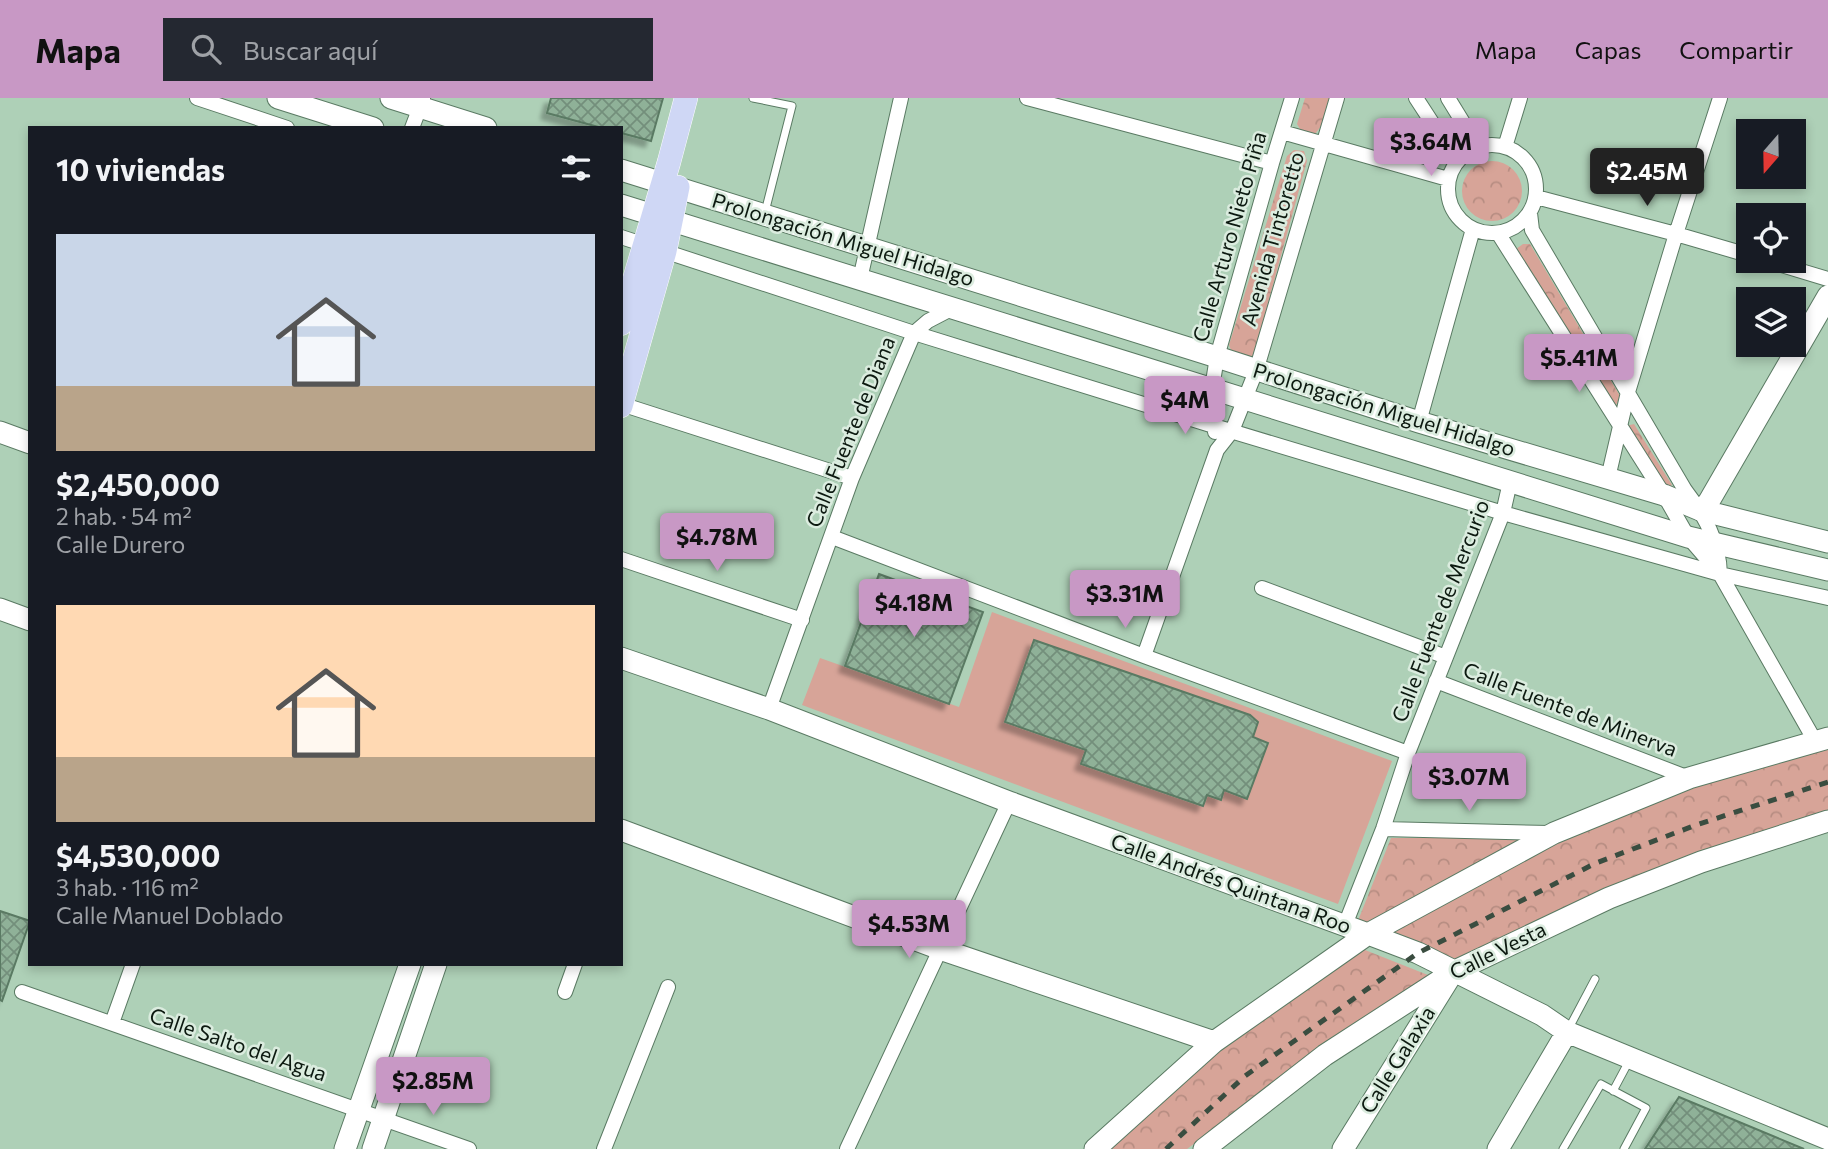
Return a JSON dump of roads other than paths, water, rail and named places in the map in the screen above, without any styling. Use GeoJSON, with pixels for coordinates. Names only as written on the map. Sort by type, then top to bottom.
{"type":"FeatureCollection","features":[{"type":"Feature","properties":{"kind":"main road"},"geometry":{"type":"LineString","coordinates":[[278,98],[367,126]]}},
{"type":"Feature","properties":{"kind":"main road"},"geometry":{"type":"LineString","coordinates":[[390,98],[422,103],[481,126]]}},
{"type":"Feature","properties":{"kind":"main road"},"geometry":{"type":"LineString","coordinates":[[623,395],[670,185],[686,98]]}},
{"type":"Feature","properties":{"kind":"main road","name":"Prolongación Miguel Hidalgo"},"geometry":{"type":"LineString","coordinates":[[623,171],[1419,422],[1664,495],[1700,510],[1828,542]]}},
{"type":"Feature","properties":{"kind":"main road","name":"Prolongación Miguel Hidalgo"},"geometry":{"type":"LineString","coordinates":[[623,206],[1688,537],[1828,570]]}},
{"type":"Feature","properties":{"kind":"main road"},"geometry":{"type":"LineString","coordinates":[[623,320],[655,248]]}},
{"type":"Feature","properties":{"kind":"main road"},"geometry":{"type":"LineString","coordinates":[[1700,510],[1708,503],[1826,306]]}},
{"type":"Feature","properties":{"kind":"main road"},"geometry":{"type":"LineString","coordinates":[[0,432],[28,442]]}},
{"type":"Feature","properties":{"kind":"main road"},"geometry":{"type":"LineString","coordinates":[[0,609],[28,619]]}},
{"type":"Feature","properties":{"kind":"main road","name":"Calle Andrés Quintana Roo"},"geometry":{"type":"LineString","coordinates":[[623,659],[769,709],[1009,803],[1418,953],[1542,1015],[1567,1032],[1828,1139]]}},
{"type":"Feature","properties":{"kind":"main road"},"geometry":{"type":"LineString","coordinates":[[1095,1149],[1214,1042],[1368,934],[1554,833],[1689,778],[1822,739]]}},
{"type":"Feature","properties":{"kind":"main road","name":"Calle Vesta"},"geometry":{"type":"LineString","coordinates":[[1204,1149],[1325,1055],[1453,972],[1609,898],[1702,862],[1828,821]]}},
{"type":"Feature","properties":{"kind":"main road"},"geometry":{"type":"LineString","coordinates":[[623,832],[940,949],[1214,1042]]}},
{"type":"Feature","properties":{"kind":"main road"},"geometry":{"type":"LineString","coordinates":[[345,1149],[409,966]]}},
{"type":"Feature","properties":{"kind":"main road"},"geometry":{"type":"LineString","coordinates":[[373,1149],[435,966]]}},
{"type":"Feature","properties":{"kind":"main road","name":"Calle Galaxia"},"geometry":{"type":"LineString","coordinates":[[1343,1149],[1453,972]]}},
{"type":"Feature","properties":{"kind":"main road"},"geometry":{"type":"LineString","coordinates":[[1497,1149],[1567,1032]]}},
{"type":"Feature","properties":{"kind":"street"},"geometry":{"type":"LineString","coordinates":[[197,98],[281,126]]}},
{"type":"Feature","properties":{"kind":"street"},"geometry":{"type":"LineString","coordinates":[[860,279],[901,98]]}},
{"type":"Feature","properties":{"kind":"street"},"geometry":{"type":"LineString","coordinates":[[1027,98],[1272,163]]}},
{"type":"Feature","properties":{"kind":"street","name":"Calle Arturo Nieto Piña"},"geometry":{"type":"LineString","coordinates":[[1212,388],[1217,357],[1292,98]]}},
{"type":"Feature","properties":{"kind":"street","name":"Avenida Tintoretto"},"geometry":{"type":"LineString","coordinates":[[1217,450],[1232,431],[1256,371],[1337,98]]}},
{"type":"Feature","properties":{"kind":"street"},"geometry":{"type":"LineString","coordinates":[[1416,98],[1457,161]]}},
{"type":"Feature","properties":{"kind":"street"},"geometry":{"type":"LineString","coordinates":[[1448,98],[1478,147]]}},
{"type":"Feature","properties":{"kind":"street"},"geometry":{"type":"LineString","coordinates":[[1505,147],[1520,98]]}},
{"type":"Feature","properties":{"kind":"street"},"geometry":{"type":"LineString","coordinates":[[1608,478],[1628,391],[1720,98]]}},
{"type":"Feature","properties":{"kind":"street"},"geometry":{"type":"LineString","coordinates":[[413,126],[422,103]]}},
{"type":"Feature","properties":{"kind":"street"},"geometry":{"type":"LineString","coordinates":[[1282,132],[1448,179]]}},
{"type":"Feature","properties":{"kind":"street"},"geometry":{"type":"LineString","coordinates":[[1478,147],[1505,147],[1520,155],[1530,167],[1536,182],[1536,197],[1530,213],[1513,229],[1488,233],[1473,229],[1458,217],[1450,204],[1448,179],[1457,161],[1478,147]]}},
{"type":"Feature","properties":{"kind":"street"},"geometry":{"type":"LineString","coordinates":[[1536,197],[1736,252]]}},
{"type":"Feature","properties":{"kind":"street"},"geometry":{"type":"LineString","coordinates":[[1530,213],[1532,230],[1685,490],[1700,510],[1715,543],[1720,575]]}},
{"type":"Feature","properties":{"kind":"street"},"geometry":{"type":"LineString","coordinates":[[1419,422],[1473,229]]}},
{"type":"Feature","properties":{"kind":"street"},"geometry":{"type":"LineString","coordinates":[[1498,233],[1688,537],[1720,575],[1822,739]]}},
{"type":"Feature","properties":{"kind":"street"},"geometry":{"type":"LineString","coordinates":[[623,238],[914,333],[1503,513],[1720,575],[1828,598]]}},
{"type":"Feature","properties":{"kind":"street"},"geometry":{"type":"LineString","coordinates":[[1806,272],[1828,279]]}},
{"type":"Feature","properties":{"kind":"street","name":"Calle Fuente de Diana"},"geometry":{"type":"LineString","coordinates":[[769,709],[852,478],[914,333],[928,321],[953,308]]}},
{"type":"Feature","properties":{"kind":"street"},"geometry":{"type":"LineString","coordinates":[[1144,656],[1217,450],[1212,388]]}},
{"type":"Feature","properties":{"kind":"street"},"geometry":{"type":"LineString","coordinates":[[623,405],[852,478]]}},
{"type":"Feature","properties":{"kind":"street","name":"Calle Fuente de Mercurio"},"geometry":{"type":"LineString","coordinates":[[1345,925],[1408,753],[1503,513],[1510,482]]}},
{"type":"Feature","properties":{"kind":"street","name":"Calle Fuente de Mercurio"},"geometry":{"type":"LineString","coordinates":[[832,537],[1408,753]]}},
{"type":"Feature","properties":{"kind":"street"},"geometry":{"type":"LineString","coordinates":[[623,560],[802,620]]}},
{"type":"Feature","properties":{"kind":"street"},"geometry":{"type":"LineString","coordinates":[[1262,588],[1446,657]]}},
{"type":"Feature","properties":{"kind":"street","name":"Calle Fuente de Minerva"},"geometry":{"type":"LineString","coordinates":[[1436,681],[1689,778]]}},
{"type":"Feature","properties":{"kind":"street"},"geometry":{"type":"LineString","coordinates":[[847,1149],[1009,803]]}},
{"type":"Feature","properties":{"kind":"street"},"geometry":{"type":"LineString","coordinates":[[1382,829],[1554,833]]}},
{"type":"Feature","properties":{"kind":"street"},"geometry":{"type":"LineString","coordinates":[[112,1023],[132,966]]}},
{"type":"Feature","properties":{"kind":"street"},"geometry":{"type":"LineString","coordinates":[[565,992],[574,966]]}},
{"type":"Feature","properties":{"kind":"street"},"geometry":{"type":"LineString","coordinates":[[604,1149],[668,987]]}},
{"type":"Feature","properties":{"kind":"street","name":"Calle Salto del Agua"},"geometry":{"type":"LineString","coordinates":[[22,992],[469,1149]]}},
{"type":"Feature","properties":{"kind":"lane"},"geometry":{"type":"LineString","coordinates":[[753,98],[792,106],[764,216]]}},
{"type":"Feature","properties":{"kind":"lane"},"geometry":{"type":"LineString","coordinates":[[1567,1032],[1595,979]]}},
{"type":"Feature","properties":{"kind":"lane"},"geometry":{"type":"LineString","coordinates":[[1613,1091],[1630,1059]]}},
{"type":"Feature","properties":{"kind":"lane"},"geometry":{"type":"LineString","coordinates":[[1563,1149],[1601,1084],[1646,1108],[1624,1149]]}},
{"type":"Feature","properties":{"kind":"railway"},"geometry":{"type":"LineString","coordinates":[[1166,1149],[1245,1076],[1418,953],[1596,863],[1696,825],[1828,782]]}}]}
